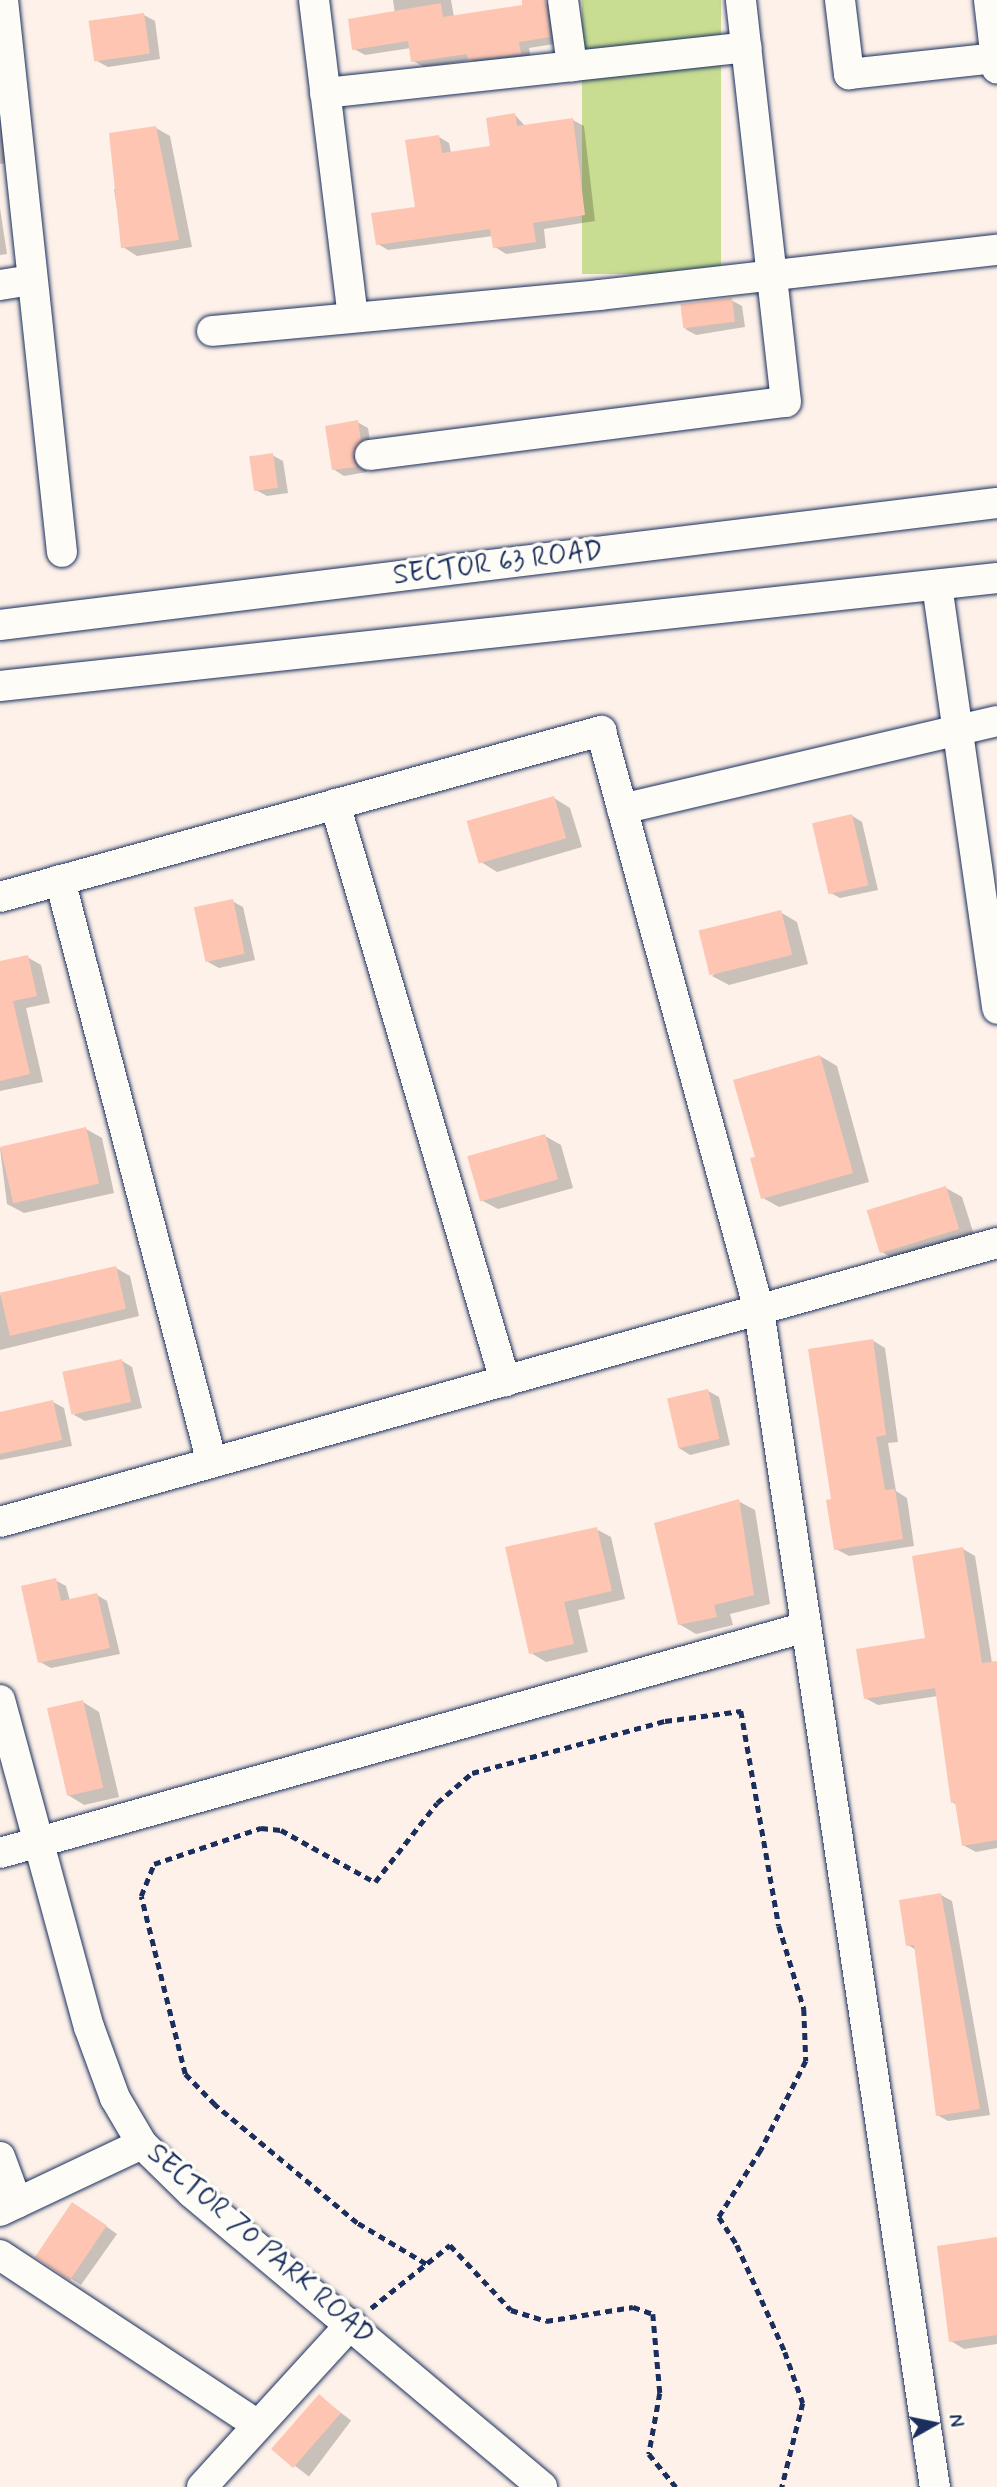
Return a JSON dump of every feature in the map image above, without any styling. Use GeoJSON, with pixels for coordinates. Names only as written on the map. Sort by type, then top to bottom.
{"type":"FeatureCollection","features":[{"type":"Feature","properties":{"kind":"street"},"geometry":{"type":"LineString","coordinates":[[3,0],[62,552]]}},
{"type":"Feature","properties":{"kind":"street"},"geometry":{"type":"LineString","coordinates":[[314,0],[353,317]]}},
{"type":"Feature","properties":{"kind":"street"},"geometry":{"type":"LineString","coordinates":[[564,0],[572,66]]}},
{"type":"Feature","properties":{"kind":"street"},"geometry":{"type":"LineString","coordinates":[[370,455],[786,402],[741,0]]}},
{"type":"Feature","properties":{"kind":"street"},"geometry":{"type":"LineString","coordinates":[[841,0],[849,74],[997,62],[989,0]]}},
{"type":"Feature","properties":{"kind":"street"},"geometry":{"type":"LineString","coordinates":[[325,93],[746,47]]}},
{"type":"Feature","properties":{"kind":"street"},"geometry":{"type":"LineString","coordinates":[[212,331],[997,250]]}},
{"type":"Feature","properties":{"kind":"street"},"geometry":{"type":"LineString","coordinates":[[0,285],[32,280]]}},
{"type":"Feature","properties":{"kind":"street","name":"SECTOR 63 ROAD"},"geometry":{"type":"LineString","coordinates":[[0,625],[997,503]]}},
{"type":"Feature","properties":{"kind":"street"},"geometry":{"type":"LineString","coordinates":[[0,686],[997,579]]}},
{"type":"Feature","properties":{"kind":"street"},"geometry":{"type":"LineString","coordinates":[[937,585],[994,968],[997,1009]]}},
{"type":"Feature","properties":{"kind":"street"},"geometry":{"type":"LineString","coordinates":[[622,809],[957,727],[997,721]]}},
{"type":"Feature","properties":{"kind":"street"},"geometry":{"type":"LineString","coordinates":[[0,897],[601,731],[759,1310],[935,2487]]}},
{"type":"Feature","properties":{"kind":"street"},"geometry":{"type":"LineString","coordinates":[[335,804],[505,1381]]}},
{"type":"Feature","properties":{"kind":"street"},"geometry":{"type":"LineString","coordinates":[[60,880],[212,1463]]}},
{"type":"Feature","properties":{"kind":"street"},"geometry":{"type":"LineString","coordinates":[[0,1522],[997,1243]]}},
{"type":"Feature","properties":{"kind":"street"},"geometry":{"type":"LineString","coordinates":[[0,1853],[806,1627]]}},
{"type":"Feature","properties":{"kind":"street","name":"SECTOR 70 PARK ROAD"},"geometry":{"type":"LineString","coordinates":[[0,1700],[41,1841],[89,2027],[115,2098],[142,2144],[192,2193],[351,2323],[542,2487]]}},
{"type":"Feature","properties":{"kind":"street"},"geometry":{"type":"LineString","coordinates":[[0,2157],[9,2207],[142,2144]]}},
{"type":"Feature","properties":{"kind":"street"},"geometry":{"type":"LineString","coordinates":[[0,2255],[256,2424]]}},
{"type":"Feature","properties":{"kind":"street"},"geometry":{"type":"LineString","coordinates":[[202,2487],[256,2424],[351,2323]]}},
{"type":"Feature","properties":{"kind":"path"},"geometry":{"type":"LineString","coordinates":[[426,2264],[358,2223],[215,2105],[185,2074],[141,1896],[154,1864],[261,1828],[281,1830],[375,1882],[437,1803],[472,1773],[666,1721],[741,1711],[779,1926],[804,2009],[806,2061],[767,2139],[719,2217],[737,2245],[785,2352],[803,2403],[782,2487]]}},
{"type":"Feature","properties":{"kind":"path"},"geometry":{"type":"LineString","coordinates":[[351,2323],[450,2245],[511,2310],[546,2321],[633,2308],[653,2314],[660,2393],[649,2454],[676,2487]]}},
{"type":"Feature","properties":{"kind":"green space"},"geometry":{"type":"Polygon","coordinates":[[[582,0],[721,0],[721,274],[582,274],[582,0]]]}},
{"type":"Feature","properties":{"kind":"building"},"geometry":{"type":"Polygon","coordinates":[[[522,0],[546,0],[550,37],[519,42],[521,54],[468,60],[467,54],[411,62],[408,41],[352,50],[348,19],[441,3],[443,17],[522,5],[522,0]]]}},
{"type":"Feature","properties":{"kind":"building"},"geometry":{"type":"Polygon","coordinates":[[[144,13],[150,54],[94,61],[89,21],[144,13]]]}},
{"type":"Feature","properties":{"kind":"building"},"geometry":{"type":"Polygon","coordinates":[[[515,113],[517,126],[573,118],[585,215],[533,223],[536,242],[493,248],[490,229],[376,245],[371,213],[415,207],[405,140],[439,135],[442,153],[490,146],[486,118],[515,113]]]}},
{"type":"Feature","properties":{"kind":"building"},"geometry":{"type":"Polygon","coordinates":[[[156,126],[179,240],[121,248],[109,133],[156,126]]]}},
{"type":"Feature","properties":{"kind":"building"},"geometry":{"type":"Polygon","coordinates":[[[732,298],[735,322],[683,328],[680,304],[732,298]]]}},
{"type":"Feature","properties":{"kind":"building"},"geometry":{"type":"Polygon","coordinates":[[[358,420],[361,441],[353,457],[357,467],[332,470],[325,426],[358,420]]]}},
{"type":"Feature","properties":{"kind":"building"},"geometry":{"type":"Polygon","coordinates":[[[273,453],[278,488],[254,491],[249,456],[273,453]]]}},
{"type":"Feature","properties":{"kind":"building"},"geometry":{"type":"Polygon","coordinates":[[[554,796],[566,838],[479,863],[467,821],[554,796]]]}},
{"type":"Feature","properties":{"kind":"building"},"geometry":{"type":"Polygon","coordinates":[[[852,814],[868,885],[828,894],[812,823],[852,814]]]}},
{"type":"Feature","properties":{"kind":"building"},"geometry":{"type":"Polygon","coordinates":[[[233,899],[245,954],[206,962],[194,907],[233,899]]]}},
{"type":"Feature","properties":{"kind":"building"},"geometry":{"type":"Polygon","coordinates":[[[781,910],[792,955],[710,975],[699,931],[781,910]]]}},
{"type":"Feature","properties":{"kind":"building"},"geometry":{"type":"Polygon","coordinates":[[[28,955],[37,996],[13,1001],[30,1074],[0,1081],[0,961],[28,955]]]}},
{"type":"Feature","properties":{"kind":"building"},"geometry":{"type":"Polygon","coordinates":[[[820,1055],[853,1173],[761,1199],[750,1158],[755,1157],[733,1080],[820,1055]]]}},
{"type":"Feature","properties":{"kind":"building"},"geometry":{"type":"Polygon","coordinates":[[[86,1127],[99,1184],[13,1203],[0,1147],[86,1127]]]}},
{"type":"Feature","properties":{"kind":"building"},"geometry":{"type":"Polygon","coordinates":[[[545,1134],[558,1179],[480,1202],[467,1156],[545,1134]]]}},
{"type":"Feature","properties":{"kind":"building"},"geometry":{"type":"Polygon","coordinates":[[[946,1186],[959,1229],[880,1253],[867,1210],[946,1186]]]}},
{"type":"Feature","properties":{"kind":"building"},"geometry":{"type":"Polygon","coordinates":[[[116,1266],[126,1309],[10,1336],[0,1293],[116,1266]]]}},
{"type":"Feature","properties":{"kind":"building"},"geometry":{"type":"Polygon","coordinates":[[[873,1339],[886,1435],[876,1437],[885,1490],[895,1489],[903,1539],[834,1550],[826,1500],[831,1499],[808,1349],[873,1339]]]}},
{"type":"Feature","properties":{"kind":"building"},"geometry":{"type":"Polygon","coordinates":[[[122,1359],[131,1402],[71,1415],[62,1372],[122,1359]]]}},
{"type":"Feature","properties":{"kind":"building"},"geometry":{"type":"Polygon","coordinates":[[[708,1389],[719,1439],[679,1448],[667,1398],[708,1389]]]}},
{"type":"Feature","properties":{"kind":"building"},"geometry":{"type":"Polygon","coordinates":[[[53,1400],[62,1440],[0,1454],[0,1412],[53,1400]]]}},
{"type":"Feature","properties":{"kind":"building"},"geometry":{"type":"Polygon","coordinates":[[[739,1499],[754,1595],[714,1605],[717,1617],[678,1625],[654,1523],[739,1499]]]}},
{"type":"Feature","properties":{"kind":"building"},"geometry":{"type":"Polygon","coordinates":[[[597,1527],[612,1591],[564,1602],[574,1644],[529,1654],[505,1547],[597,1527]]]}},
{"type":"Feature","properties":{"kind":"building"},"geometry":{"type":"Polygon","coordinates":[[[963,1547],[982,1663],[997,1661],[997,1840],[962,1846],[955,1802],[951,1803],[935,1688],[864,1699],[856,1649],[925,1638],[912,1556],[963,1547]]]}},
{"type":"Feature","properties":{"kind":"building"},"geometry":{"type":"Polygon","coordinates":[[[56,1578],[61,1601],[97,1593],[110,1648],[38,1663],[21,1586],[56,1578]]]}},
{"type":"Feature","properties":{"kind":"building"},"geometry":{"type":"Polygon","coordinates":[[[83,1700],[103,1788],[67,1796],[47,1708],[83,1700]]]}},
{"type":"Feature","properties":{"kind":"building"},"geometry":{"type":"Polygon","coordinates":[[[941,1893],[980,2109],[936,2116],[914,1945],[906,1946],[899,1900],[941,1893]]]}},
{"type":"Feature","properties":{"kind":"building"},"geometry":{"type":"Polygon","coordinates":[[[72,2202],[107,2225],[70,2280],[35,2257],[72,2202]]]}},
{"type":"Feature","properties":{"kind":"building"},"geometry":{"type":"Polygon","coordinates":[[[997,2237],[997,2335],[949,2342],[937,2246],[997,2237]]]}},
{"type":"Feature","properties":{"kind":"building"},"geometry":{"type":"Polygon","coordinates":[[[319,2394],[341,2413],[293,2468],[271,2449],[319,2394]]]}}]}
